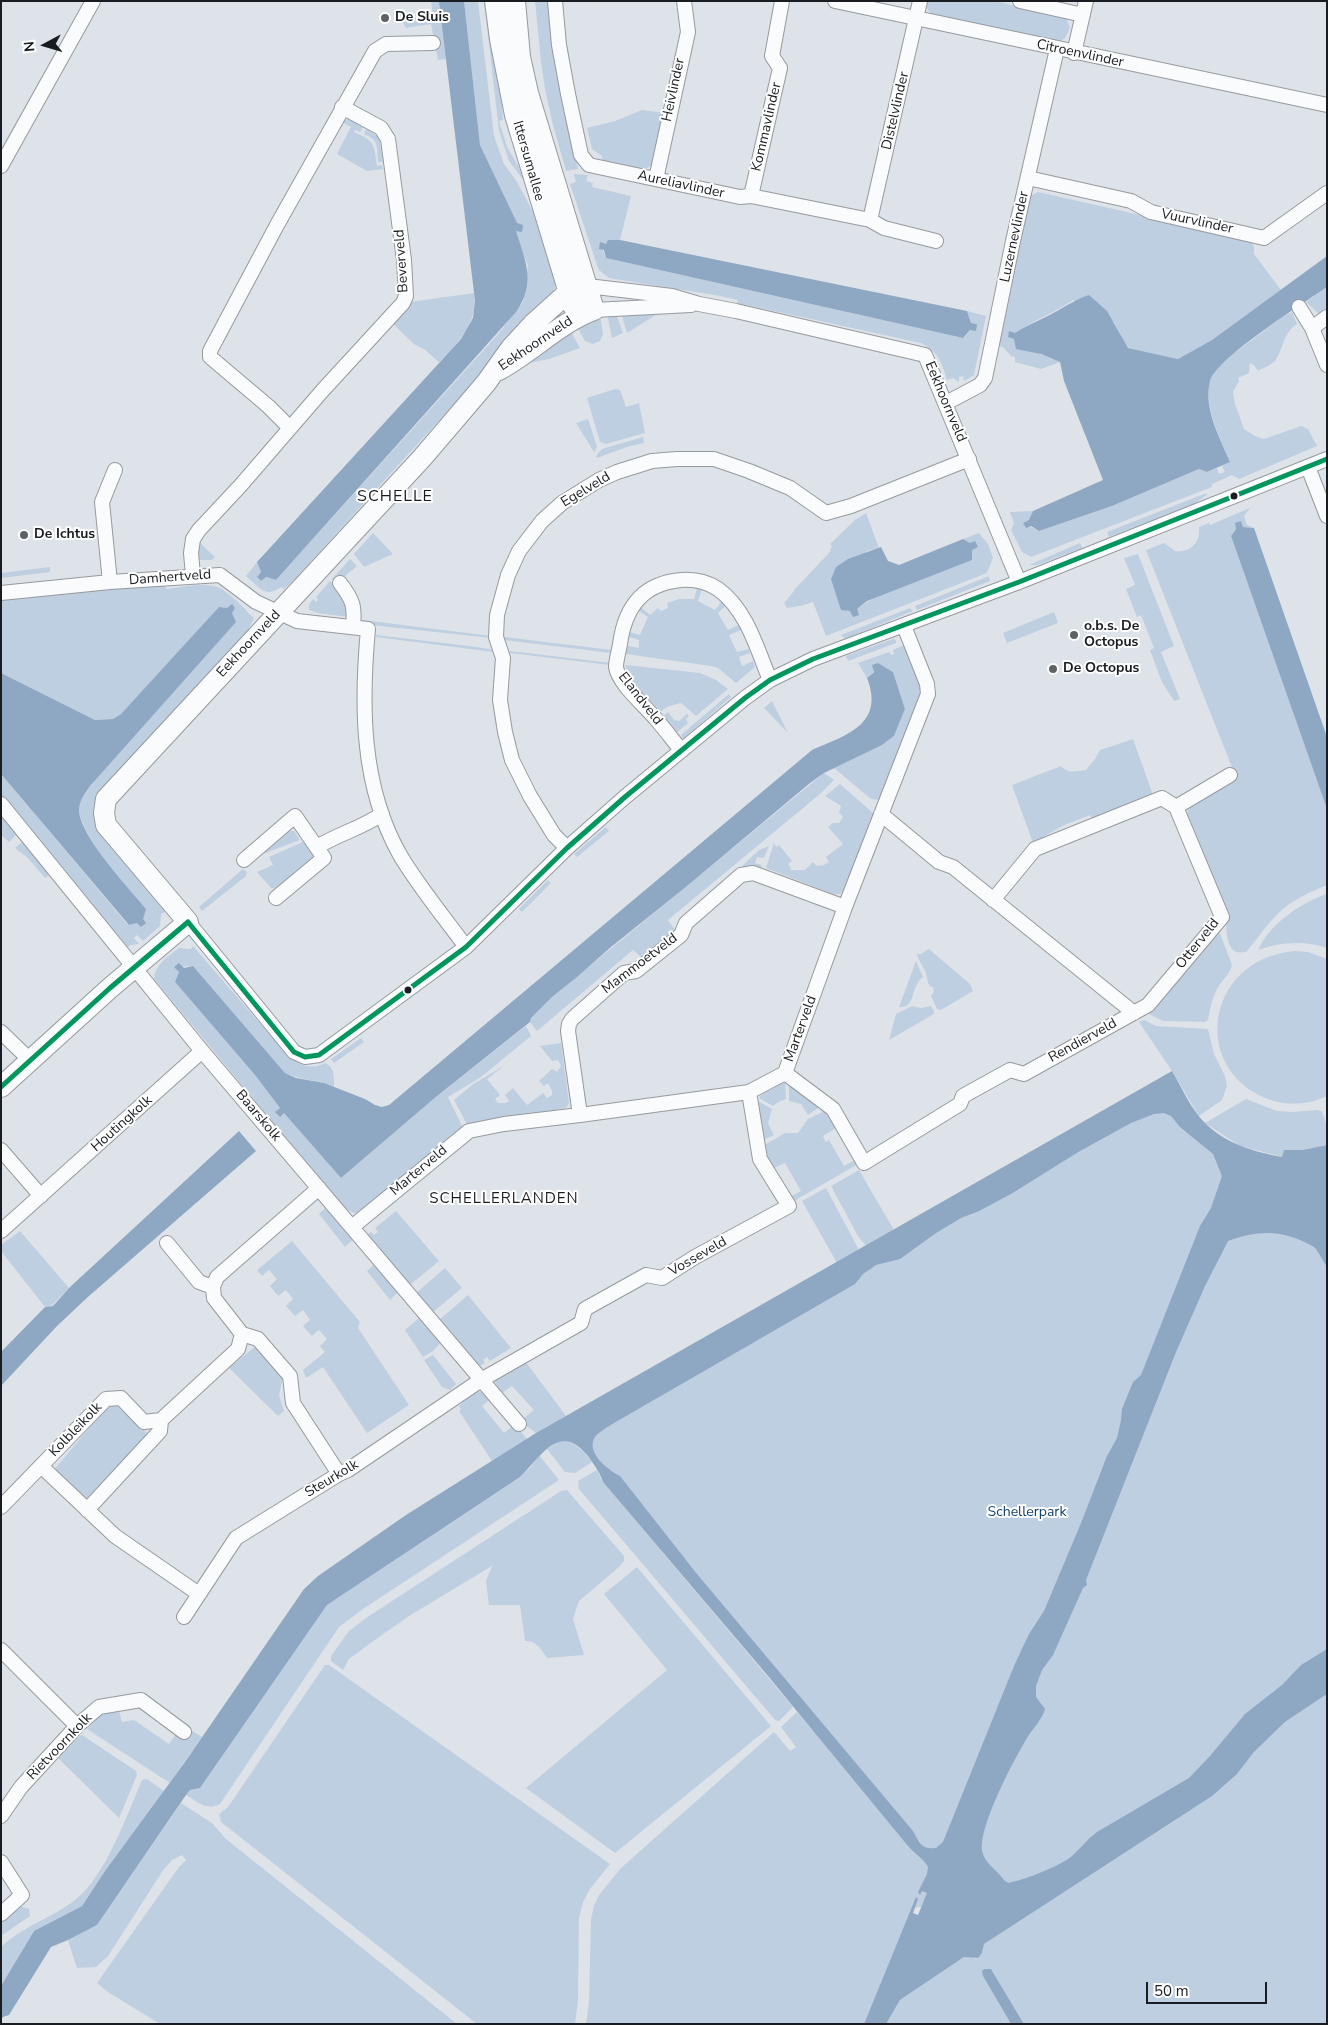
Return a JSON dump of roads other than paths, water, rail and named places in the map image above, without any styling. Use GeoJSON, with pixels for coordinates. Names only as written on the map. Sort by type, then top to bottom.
{"type":"FeatureCollection","features":[{"type":"Feature","properties":{"kind":"street"},"geometry":{"type":"LineString","coordinates":[[1,166],[93,1]]}},
{"type":"Feature","properties":{"kind":"street","name":"Ittersumallee"},"geometry":{"type":"LineString","coordinates":[[495,1],[500,39],[515,115],[569,295],[585,313]]}},
{"type":"Feature","properties":{"kind":"street","name":"Ittersumallee"},"geometry":{"type":"LineString","coordinates":[[515,1],[520,57],[528,93],[588,288],[585,313]]}},
{"type":"Feature","properties":{"kind":"street","name":"Heivlinder"},"geometry":{"type":"LineString","coordinates":[[656,179],[688,32],[684,1]]}},
{"type":"Feature","properties":{"kind":"street","name":"Kommavlinder"},"geometry":{"type":"LineString","coordinates":[[752,196],[780,68],[772,56],[782,1]]}},
{"type":"Feature","properties":{"kind":"street","name":"Citroenvlinder"},"geometry":{"type":"LineString","coordinates":[[834,1],[1327,105]]}},
{"type":"Feature","properties":{"kind":"street","name":"Distelvlinder"},"geometry":{"type":"LineString","coordinates":[[870,220],[920,1]]}},
{"type":"Feature","properties":{"kind":"street"},"geometry":{"type":"LineString","coordinates":[[1020,1],[1083,15]]}},
{"type":"Feature","properties":{"kind":"street"},"geometry":{"type":"LineString","coordinates":[[1074,53],[1086,1]]}},
{"type":"Feature","properties":{"kind":"street","name":"Aureliavlinder"},"geometry":{"type":"LineString","coordinates":[[558,2],[559,45],[581,155],[589,164],[740,197],[752,196],[870,220],[884,228],[936,241]]}},
{"type":"Feature","properties":{"kind":"street"},"geometry":{"type":"LineString","coordinates":[[290,428],[268,406],[210,357],[210,351],[276,225],[375,51],[386,44],[433,43]]}},
{"type":"Feature","properties":{"kind":"street","name":"Luzernevlinder"},"geometry":{"type":"LineString","coordinates":[[946,403],[980,385],[985,378],[1057,49]]}},
{"type":"Feature","properties":{"kind":"street","name":"Beverveld"},"geometry":{"type":"LineString","coordinates":[[193,575],[190,553],[193,539],[199,530],[403,303],[406,296],[403,252],[388,139],[381,128],[342,107]]}},
{"type":"Feature","properties":{"kind":"street","name":"Vuurvlinder"},"geometry":{"type":"LineString","coordinates":[[1028,178],[1131,201],[1151,212],[1264,238],[1327,193]]}},
{"type":"Feature","properties":{"kind":"street","name":"Eekhoornveld"},"geometry":{"type":"LineString","coordinates":[[188,922],[106,825],[104,813],[106,799],[422,458],[512,348],[538,319],[563,297],[596,287],[672,296],[699,304],[925,355],[1019,582]]}},
{"type":"Feature","properties":{"kind":"street","name":"Eekhoornveld"},"geometry":{"type":"LineString","coordinates":[[492,374],[520,359],[585,313],[699,304]]}},
{"type":"Feature","properties":{"kind":"street"},"geometry":{"type":"LineString","coordinates":[[1299,307],[1312,328],[1327,364]]}},
{"type":"Feature","properties":{"kind":"street"},"geometry":{"type":"LineString","coordinates":[[1312,328],[1327,317]]}},
{"type":"Feature","properties":{"kind":"street","name":"Egelveld"},"geometry":{"type":"LineString","coordinates":[[567,848],[554,835],[530,796],[512,760],[500,700],[503,658],[496,636],[497,615],[508,575],[518,552],[542,520],[562,503],[599,480],[630,467],[652,461],[714,459],[790,488],[826,513],[851,506],[969,459]]}},
{"type":"Feature","properties":{"kind":"street"},"geometry":{"type":"LineString","coordinates":[[1,1087],[188,922],[294,1052],[305,1057],[319,1055],[466,948],[567,848],[680,750],[770,680],[813,659],[1019,582],[1327,459]]}},
{"type":"Feature","properties":{"kind":"street"},"geometry":{"type":"LineString","coordinates":[[1308,467],[1327,516]]}},
{"type":"Feature","properties":{"kind":"street","name":"Damhertveld"},"geometry":{"type":"LineString","coordinates":[[110,582],[102,502],[115,470]]}},
{"type":"Feature","properties":{"kind":"street","name":"Damhertveld"},"geometry":{"type":"LineString","coordinates":[[1,593],[193,575],[220,575],[256,602],[278,613]]}},
{"type":"Feature","properties":{"kind":"street","name":"Elandveld"},"geometry":{"type":"LineString","coordinates":[[680,750],[625,684],[616,668],[626,618],[632,607],[644,594],[662,583],[680,580],[702,582],[717,589],[734,604],[744,618],[770,680]]}},
{"type":"Feature","properties":{"kind":"street"},"geometry":{"type":"LineString","coordinates":[[340,583],[349,594],[355,610],[353,627]]}},
{"type":"Feature","properties":{"kind":"street"},"geometry":{"type":"LineString","coordinates":[[278,613],[297,621],[368,629],[364,718],[367,752],[382,814],[400,854],[466,948]]}},
{"type":"Feature","properties":{"kind":"street","name":"Marterveld"},"geometry":{"type":"LineString","coordinates":[[352,1226],[469,1131],[504,1124],[580,1116],[749,1092],[785,1072],[845,907],[928,694],[927,684],[904,626]]}},
{"type":"Feature","properties":{"kind":"street"},"geometry":{"type":"LineString","coordinates":[[993,900],[1035,849],[1162,798],[1176,807],[1230,775]]}},
{"type":"Feature","properties":{"kind":"street","name":"Baarskolk"},"geometry":{"type":"LineString","coordinates":[[1,804],[202,1051],[519,1424]]}},
{"type":"Feature","properties":{"kind":"street","name":"Otterveld"},"geometry":{"type":"LineString","coordinates":[[1134,1012],[1148,1005],[1222,917],[1176,807]]}},
{"type":"Feature","properties":{"kind":"street"},"geometry":{"type":"LineString","coordinates":[[317,847],[330,838],[374,820],[382,814]]}},
{"type":"Feature","properties":{"kind":"street","name":"Rendierveld"},"geometry":{"type":"LineString","coordinates":[[785,1072],[833,1109],[864,1163],[960,1104],[963,1096],[1010,1070],[1024,1074],[1134,1012],[953,867],[939,862],[881,814]]}},
{"type":"Feature","properties":{"kind":"street"},"geometry":{"type":"LineString","coordinates":[[244,860],[296,816],[324,858],[276,898]]}},
{"type":"Feature","properties":{"kind":"street","name":"Mammoetveld"},"geometry":{"type":"LineString","coordinates":[[580,1116],[568,1031],[572,1019],[624,973],[636,970],[681,934],[686,923],[741,875],[753,873],[845,907]]}},
{"type":"Feature","properties":{"kind":"street"},"geometry":{"type":"LineString","coordinates":[[1,1032],[30,1061]]}},
{"type":"Feature","properties":{"kind":"street","name":"Houtingkolk"},"geometry":{"type":"LineString","coordinates":[[1,1231],[202,1051]]}},
{"type":"Feature","properties":{"kind":"street","name":"Vosseveld"},"geometry":{"type":"LineString","coordinates":[[481,1380],[581,1324],[585,1309],[638,1279],[646,1275],[662,1278],[695,1257],[789,1206],[760,1158],[749,1092]]}},
{"type":"Feature","properties":{"kind":"street"},"geometry":{"type":"LineString","coordinates":[[1,1150],[41,1196]]}},
{"type":"Feature","properties":{"kind":"street"},"geometry":{"type":"LineString","coordinates":[[320,1188],[217,1277],[213,1287],[214,1298],[242,1334],[258,1339],[290,1376],[293,1403],[339,1474]]}},
{"type":"Feature","properties":{"kind":"street"},"geometry":{"type":"LineString","coordinates":[[167,1243],[199,1282],[213,1287]]}},
{"type":"Feature","properties":{"kind":"street"},"geometry":{"type":"LineString","coordinates":[[87,1510],[160,1431],[161,1420],[238,1349],[242,1334]]}},
{"type":"Feature","properties":{"kind":"street","name":"Steurkolk"},"geometry":{"type":"LineString","coordinates":[[184,1616],[236,1538],[348,1470],[481,1380]]}},
{"type":"Feature","properties":{"kind":"street","name":"Kolbleikolk"},"geometry":{"type":"LineString","coordinates":[[1,1507],[106,1399],[120,1398],[144,1422],[161,1420]]}},
{"type":"Feature","properties":{"kind":"street"},"geometry":{"type":"LineString","coordinates":[[41,1466],[115,1536],[199,1594]]}},
{"type":"Feature","properties":{"kind":"street"},"geometry":{"type":"LineString","coordinates":[[1,1650],[77,1726]]}},
{"type":"Feature","properties":{"kind":"street","name":"Rietvoornkolk"},"geometry":{"type":"LineString","coordinates":[[1,1816],[21,1787],[77,1726],[99,1707],[141,1700],[184,1732]]}},
{"type":"Feature","properties":{"kind":"street"},"geometry":{"type":"LineString","coordinates":[[1,1862],[22,1895],[1,1914]]}},
{"type":"Feature","properties":{"kind":"place","name":"De Sluis"},"geometry":{"type":"Point","coordinates":[385,18]}},
{"type":"Feature","properties":{"kind":"place","name":"De Ichtus"},"geometry":{"type":"Point","coordinates":[24,535]}},
{"type":"Feature","properties":{"kind":"place","name":"o.b.s. De Octopus"},"geometry":{"type":"Point","coordinates":[1074,635]}},
{"type":"Feature","properties":{"kind":"place","name":"De Octopus"},"geometry":{"type":"Point","coordinates":[1053,669]}},
{"type":"Feature","properties":{"kind":"district","name":"SCHELLE"},"geometry":{"type":"Point","coordinates":[395,497]}},
{"type":"Feature","properties":{"kind":"district","name":"SCHELLERLANDEN"},"geometry":{"type":"Point","coordinates":[504,1199]}},
{"type":"Feature","properties":{"kind":"park label","name":"Schellerpark"},"geometry":{"type":"Point","coordinates":[1027,1513]}}]}
